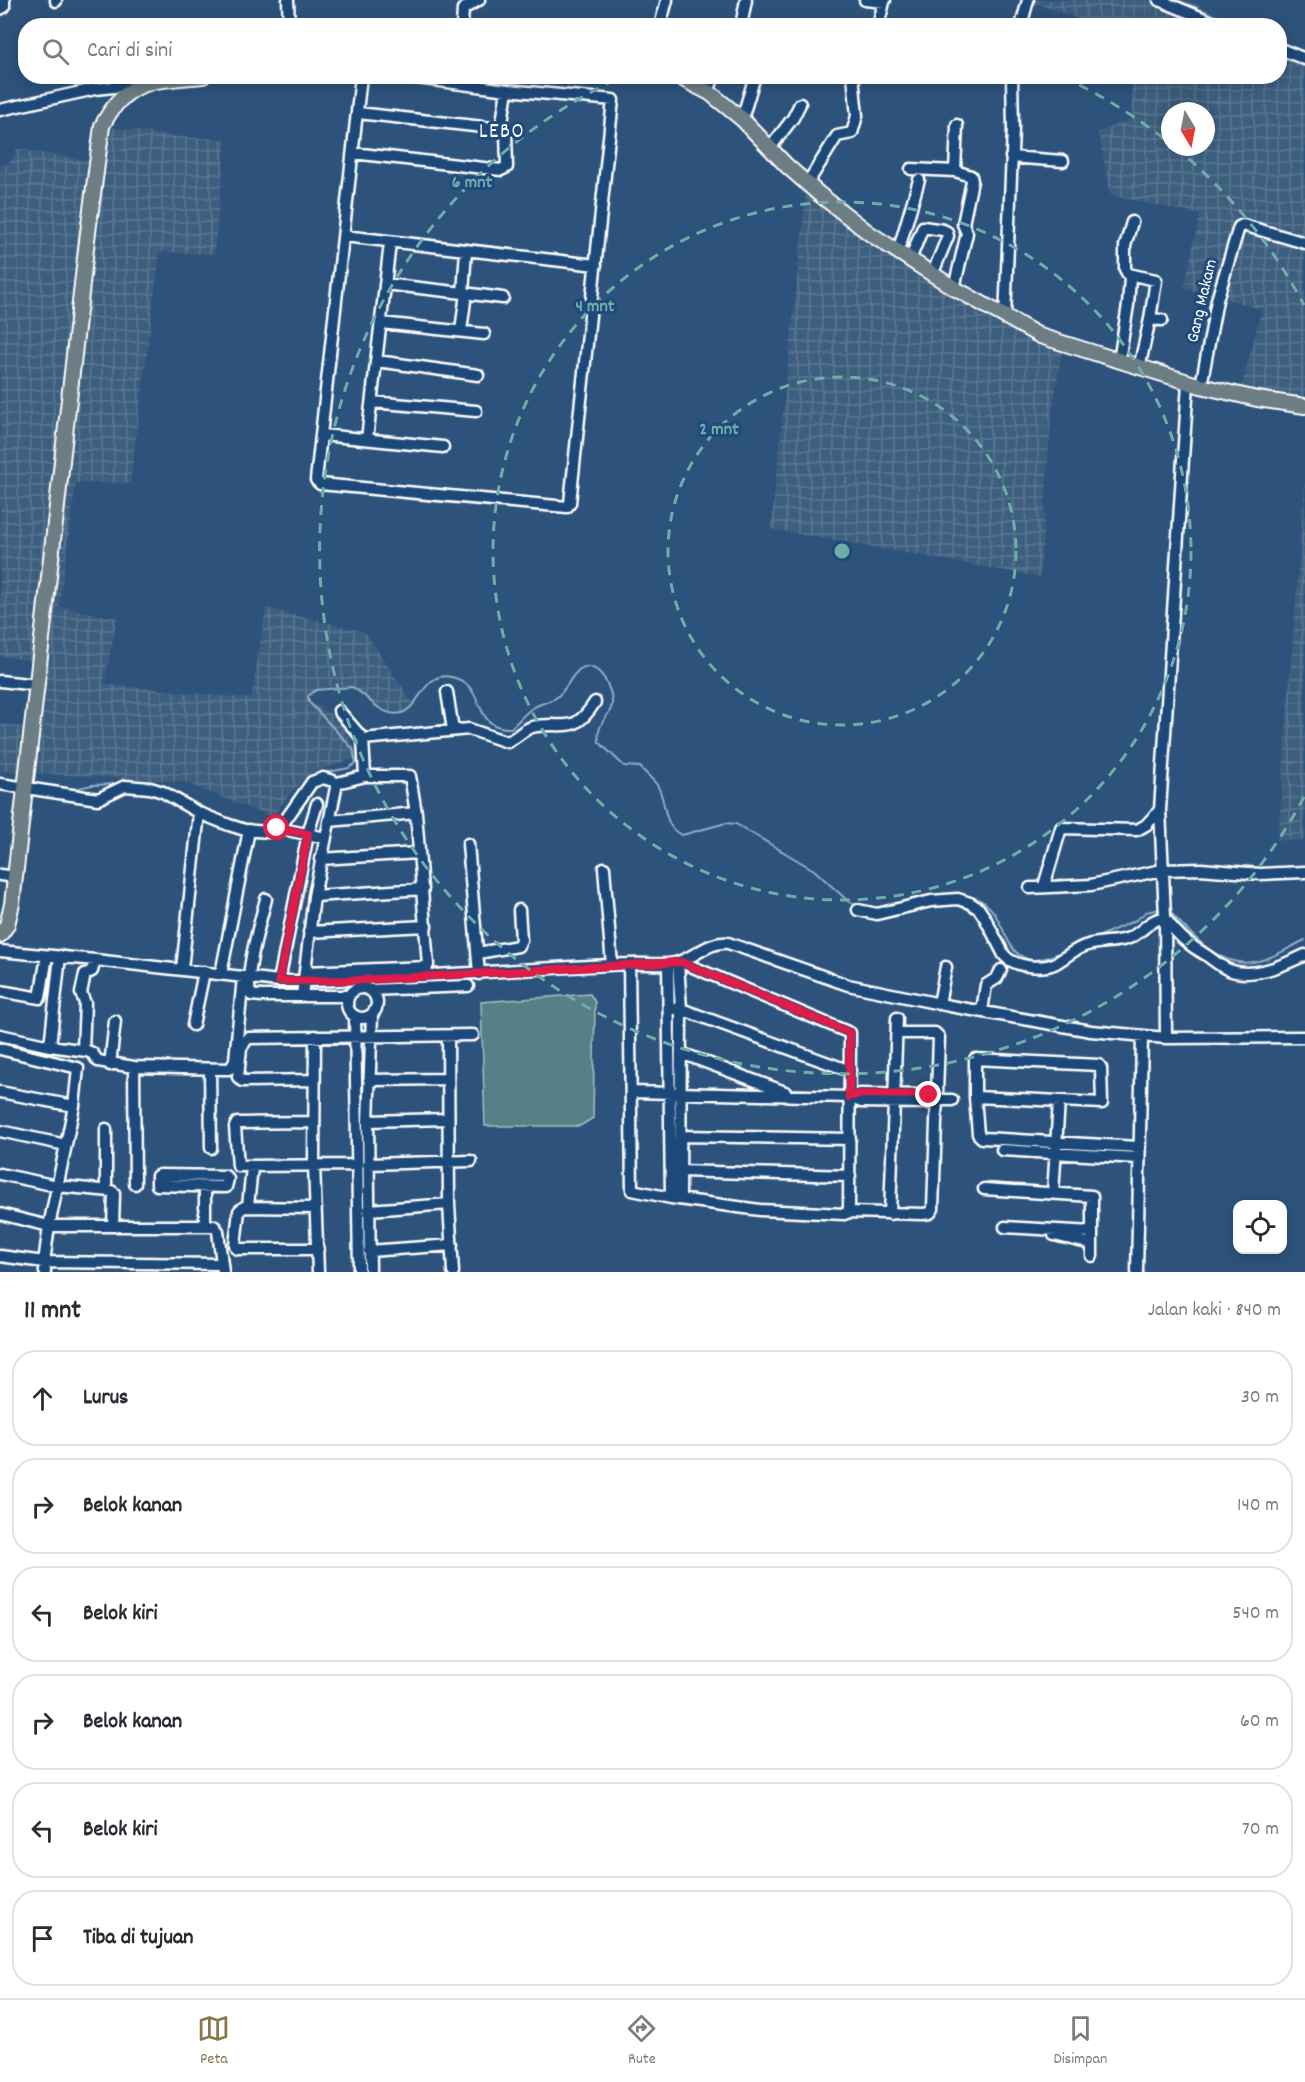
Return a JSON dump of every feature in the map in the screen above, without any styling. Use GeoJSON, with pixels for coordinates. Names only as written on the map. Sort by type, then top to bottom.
{"type":"FeatureCollection","features":[{"type":"Feature","properties":{"kind":"main road"},"geometry":{"type":"LineString","coordinates":[[0,935],[7,925],[12,904],[87,240],[102,126],[109,112],[125,94],[141,84]]}},
{"type":"Feature","properties":{"kind":"main road"},"geometry":{"type":"LineString","coordinates":[[692,84],[708,92],[742,119],[807,184],[869,233],[932,275],[1040,336],[1194,385],[1257,399],[1305,406]]}},
{"type":"Feature","properties":{"kind":"street"},"geometry":{"type":"LineString","coordinates":[[0,9],[4,7],[4,0]]}},
{"type":"Feature","properties":{"kind":"street"},"geometry":{"type":"LineString","coordinates":[[288,0],[289,18]]}},
{"type":"Feature","properties":{"kind":"street"},"geometry":{"type":"LineString","coordinates":[[462,18],[463,9],[479,0]]}},
{"type":"Feature","properties":{"kind":"street"},"geometry":{"type":"LineString","coordinates":[[662,18],[667,0]]}},
{"type":"Feature","properties":{"kind":"street"},"geometry":{"type":"LineString","coordinates":[[743,18],[746,0]]}},
{"type":"Feature","properties":{"kind":"street"},"geometry":{"type":"LineString","coordinates":[[865,0],[884,1],[880,18]]}},
{"type":"Feature","properties":{"kind":"street"},"geometry":{"type":"LineString","coordinates":[[1160,0],[1186,5],[1208,18]]}},
{"type":"Feature","properties":{"kind":"street"},"geometry":{"type":"LineString","coordinates":[[1023,18],[1026,1]]}},
{"type":"Feature","properties":{"kind":"street"},"geometry":{"type":"LineString","coordinates":[[1287,52],[1305,59]]}},
{"type":"Feature","properties":{"kind":"street"},"geometry":{"type":"LineString","coordinates":[[0,110],[95,89],[141,84]]}},
{"type":"Feature","properties":{"kind":"street"},"geometry":{"type":"LineString","coordinates":[[360,84],[316,480],[320,484],[567,507],[570,503],[613,100],[462,84]]}},
{"type":"Feature","properties":{"kind":"street"},"geometry":{"type":"LineString","coordinates":[[708,92],[711,84]]}},
{"type":"Feature","properties":{"kind":"street"},"geometry":{"type":"LineString","coordinates":[[742,119],[753,84]]}},
{"type":"Feature","properties":{"kind":"street"},"geometry":{"type":"LineString","coordinates":[[807,184],[837,136],[852,133],[857,116],[854,84]]}},
{"type":"Feature","properties":{"kind":"street"},"geometry":{"type":"LineString","coordinates":[[1005,317],[1012,84]]}},
{"type":"Feature","properties":{"kind":"street"},"geometry":{"type":"LineString","coordinates":[[501,129],[507,90]]}},
{"type":"Feature","properties":{"kind":"street"},"geometry":{"type":"LineString","coordinates":[[770,148],[793,118],[800,104]]}},
{"type":"Feature","properties":{"kind":"street"},"geometry":{"type":"LineString","coordinates":[[353,153],[501,170],[507,166],[506,131],[501,129],[358,113]]}},
{"type":"Feature","properties":{"kind":"street"},"geometry":{"type":"LineString","coordinates":[[955,171],[957,125]]}},
{"type":"Feature","properties":{"kind":"street"},"geometry":{"type":"LineString","coordinates":[[1011,157],[1063,161]]}},
{"type":"Feature","properties":{"kind":"street"},"geometry":{"type":"LineString","coordinates":[[911,169],[955,171],[970,176],[972,181],[963,224],[967,233],[954,288]]}},
{"type":"Feature","properties":{"kind":"street"},"geometry":{"type":"LineString","coordinates":[[898,252],[919,180]]}},
{"type":"Feature","properties":{"kind":"street"},"geometry":{"type":"LineString","coordinates":[[1119,361],[1130,278],[1125,269],[1125,246],[1132,222]]}},
{"type":"Feature","properties":{"kind":"street","name":"Gang Makam"},"geometry":{"type":"LineString","coordinates":[[1166,1038],[1165,917],[1160,810],[1194,385],[1217,300],[1241,226],[1305,243]]}},
{"type":"Feature","properties":{"kind":"street"},"geometry":{"type":"LineString","coordinates":[[910,261],[923,227],[947,232],[948,236],[932,275]]}},
{"type":"Feature","properties":{"kind":"street"},"geometry":{"type":"LineString","coordinates":[[344,236],[596,265]]}},
{"type":"Feature","properties":{"kind":"street"},"geometry":{"type":"LineString","coordinates":[[367,439],[390,243]]}},
{"type":"Feature","properties":{"kind":"street"},"geometry":{"type":"LineString","coordinates":[[461,331],[466,251]]}},
{"type":"Feature","properties":{"kind":"street"},"geometry":{"type":"LineString","coordinates":[[1128,274],[1156,280],[1156,319],[1139,368]]}},
{"type":"Feature","properties":{"kind":"street"},"geometry":{"type":"LineString","coordinates":[[385,284],[503,298]]}},
{"type":"Feature","properties":{"kind":"street"},"geometry":{"type":"LineString","coordinates":[[381,323],[484,334]]}},
{"type":"Feature","properties":{"kind":"street"},"geometry":{"type":"LineString","coordinates":[[377,361],[478,375]]}},
{"type":"Feature","properties":{"kind":"street"},"geometry":{"type":"LineString","coordinates":[[372,402],[476,411]]}},
{"type":"Feature","properties":{"kind":"street"},"geometry":{"type":"LineString","coordinates":[[322,435],[443,447]]}},
{"type":"Feature","properties":{"kind":"street"},"geometry":{"type":"LineString","coordinates":[[0,681],[37,685]]}},
{"type":"Feature","properties":{"kind":"street"},"geometry":{"type":"LineString","coordinates":[[447,692],[453,730]]}},
{"type":"Feature","properties":{"kind":"street"},"geometry":{"type":"LineString","coordinates":[[363,739],[469,729],[507,742],[533,727],[561,726],[577,722],[585,717],[595,702]]}},
{"type":"Feature","properties":{"kind":"street"},"geometry":{"type":"LineString","coordinates":[[339,711],[363,739],[365,776]]}},
{"type":"Feature","properties":{"kind":"street"},"geometry":{"type":"LineString","coordinates":[[0,951],[279,981],[304,976],[427,967],[429,963],[423,889],[410,776],[365,776],[337,783],[320,859],[309,932],[304,976],[302,996]]}},
{"type":"Feature","properties":{"kind":"street"},"geometry":{"type":"LineString","coordinates":[[0,784],[26,785],[98,800],[125,786],[150,788],[163,792],[199,813],[229,825],[249,831],[268,832],[284,822],[312,782],[323,778],[333,781]]}},
{"type":"Feature","properties":{"kind":"street"},"geometry":{"type":"LineString","coordinates":[[279,981],[308,834],[317,804]]}},
{"type":"Feature","properties":{"kind":"street"},"geometry":{"type":"LineString","coordinates":[[1044,886],[1062,828],[1137,830],[1146,825],[1160,810]]}},
{"type":"Feature","properties":{"kind":"street"},"geometry":{"type":"LineString","coordinates":[[182,969],[199,813]]}},
{"type":"Feature","properties":{"kind":"street"},"geometry":{"type":"LineString","coordinates":[[329,820],[416,813]]}},
{"type":"Feature","properties":{"kind":"street"},"geometry":{"type":"LineString","coordinates":[[277,828],[321,837]]}},
{"type":"Feature","properties":{"kind":"street"},"geometry":{"type":"LineString","coordinates":[[221,974],[249,831]]}},
{"type":"Feature","properties":{"kind":"street"},"geometry":{"type":"LineString","coordinates":[[468,844],[480,974]]}},
{"type":"Feature","properties":{"kind":"street"},"geometry":{"type":"LineString","coordinates":[[320,859],[419,853]]}},
{"type":"Feature","properties":{"kind":"street"},"geometry":{"type":"LineString","coordinates":[[604,868],[612,965]]}},
{"type":"Feature","properties":{"kind":"street"},"geometry":{"type":"LineString","coordinates":[[1030,888],[1091,885],[1162,870],[1201,869],[1260,874],[1305,872]]}},
{"type":"Feature","properties":{"kind":"street"},"geometry":{"type":"LineString","coordinates":[[0,875],[15,877]]}},
{"type":"Feature","properties":{"kind":"street"},"geometry":{"type":"LineString","coordinates":[[314,896],[423,889]]}},
{"type":"Feature","properties":{"kind":"street"},"geometry":{"type":"LineString","coordinates":[[858,910],[877,914],[913,905],[958,898],[979,909],[1007,959],[1024,965],[1037,966],[1058,962],[1080,947],[1128,939],[1155,920],[1165,917],[1171,926],[1197,950],[1232,971],[1250,973],[1266,970],[1305,955]]}},
{"type":"Feature","properties":{"kind":"street"},"geometry":{"type":"LineString","coordinates":[[0,1035],[50,1046],[83,1050],[92,1053],[98,1061],[110,1065],[229,1069],[233,1065],[246,977],[266,899]]}},
{"type":"Feature","properties":{"kind":"street"},"geometry":{"type":"LineString","coordinates":[[478,953],[518,946],[521,940],[519,909]]}},
{"type":"Feature","properties":{"kind":"street"},"geometry":{"type":"LineString","coordinates":[[309,932],[426,926]]}},
{"type":"Feature","properties":{"kind":"street"},"geometry":{"type":"LineString","coordinates":[[359,1272],[363,1165],[355,1016],[348,1007],[349,996],[365,986],[456,975],[676,963],[719,942],[728,943],[849,985],[939,1004],[1091,1031],[1166,1038],[1305,1037]]}},
{"type":"Feature","properties":{"kind":"street"},"geometry":{"type":"LineString","coordinates":[[0,991],[40,998],[47,956]]}},
{"type":"Feature","properties":{"kind":"street"},"geometry":{"type":"LineString","coordinates":[[50,1046],[60,956]]}},
{"type":"Feature","properties":{"kind":"street"},"geometry":{"type":"LineString","coordinates":[[83,1050],[85,1003],[81,993],[85,974],[92,971],[95,960]]}},
{"type":"Feature","properties":{"kind":"street"},"geometry":{"type":"LineString","coordinates":[[675,1198],[675,1092],[681,1053],[681,1009],[676,963]]}},
{"type":"Feature","properties":{"kind":"street"},"geometry":{"type":"LineString","coordinates":[[675,1198],[680,1171],[681,1136],[675,1092],[669,1010],[676,963]]}},
{"type":"Feature","properties":{"kind":"street"},"geometry":{"type":"LineString","coordinates":[[676,963],[847,1031],[852,1037],[849,1097],[849,1212]]}},
{"type":"Feature","properties":{"kind":"street"},"geometry":{"type":"LineString","coordinates":[[629,964],[632,1092],[631,1187],[636,1192],[760,1210],[844,1214],[849,1212],[930,1213],[933,1209],[938,1034],[897,1033]]}},
{"type":"Feature","properties":{"kind":"street"},"geometry":{"type":"LineString","coordinates":[[939,1004],[946,967]]}},
{"type":"Feature","properties":{"kind":"street"},"geometry":{"type":"LineString","coordinates":[[982,1011],[985,988],[988,983],[997,978],[1001,970]]}},
{"type":"Feature","properties":{"kind":"street"},"geometry":{"type":"LineString","coordinates":[[193,1025],[204,972]]}},
{"type":"Feature","properties":{"kind":"street"},"geometry":{"type":"LineString","coordinates":[[304,976],[365,986],[462,987],[456,975]]}},
{"type":"Feature","properties":{"kind":"street"},"geometry":{"type":"LineString","coordinates":[[246,977],[251,994],[349,996]]}},
{"type":"Feature","properties":{"kind":"street"},"geometry":{"type":"LineString","coordinates":[[363,1165],[368,1121],[370,1037],[372,1015],[377,1005],[374,994],[365,986]]}},
{"type":"Feature","properties":{"kind":"street"},"geometry":{"type":"LineString","coordinates":[[669,1010],[681,1009],[850,1071]]}},
{"type":"Feature","properties":{"kind":"street"},"geometry":{"type":"LineString","coordinates":[[355,1016],[372,1015]]}},
{"type":"Feature","properties":{"kind":"street"},"geometry":{"type":"LineString","coordinates":[[890,1214],[897,1018]]}},
{"type":"Feature","properties":{"kind":"street"},"geometry":{"type":"LineString","coordinates":[[110,1065],[115,1021]]}},
{"type":"Feature","properties":{"kind":"street"},"geometry":{"type":"LineString","coordinates":[[314,1080],[242,1081],[238,1077],[241,1048],[248,1038],[473,1035]]}},
{"type":"Feature","properties":{"kind":"street"},"geometry":{"type":"LineString","coordinates":[[315,1036],[314,1164],[318,1272]]}},
{"type":"Feature","properties":{"kind":"street"},"geometry":{"type":"LineString","coordinates":[[448,1036],[447,1119],[453,1272]]}},
{"type":"Feature","properties":{"kind":"street"},"geometry":{"type":"LineString","coordinates":[[1137,1272],[1142,1037]]}},
{"type":"Feature","properties":{"kind":"street"},"geometry":{"type":"LineString","coordinates":[[0,1049],[78,1068],[74,1106],[49,1226],[45,1267]]}},
{"type":"Feature","properties":{"kind":"street"},"geometry":{"type":"LineString","coordinates":[[681,1053],[793,1095]]}},
{"type":"Feature","properties":{"kind":"street"},"geometry":{"type":"LineString","coordinates":[[975,1097],[1102,1102],[1099,1065],[975,1059],[975,1097],[976,1124],[978,1134],[982,1138],[1056,1148],[1138,1153]]}},
{"type":"Feature","properties":{"kind":"street"},"geometry":{"type":"LineString","coordinates":[[134,1067],[135,1184]]}},
{"type":"Feature","properties":{"kind":"street"},"geometry":{"type":"LineString","coordinates":[[210,1070],[211,1148]]}},
{"type":"Feature","properties":{"kind":"street"},"geometry":{"type":"LineString","coordinates":[[369,1080],[447,1078]]}},
{"type":"Feature","properties":{"kind":"street"},"geometry":{"type":"LineString","coordinates":[[0,1092],[74,1106]]}},
{"type":"Feature","properties":{"kind":"street"},"geometry":{"type":"LineString","coordinates":[[632,1092],[849,1097],[861,1102],[894,1099],[928,1104],[936,1100],[952,1100]]}},
{"type":"Feature","properties":{"kind":"street"},"geometry":{"type":"LineString","coordinates":[[1053,1193],[1059,1101]]}},
{"type":"Feature","properties":{"kind":"street"},"geometry":{"type":"LineString","coordinates":[[368,1121],[447,1119]]}},
{"type":"Feature","properties":{"kind":"street"},"geometry":{"type":"LineString","coordinates":[[314,1122],[237,1123],[235,1127],[237,1163],[241,1167],[252,1167],[471,1161]]}},
{"type":"Feature","properties":{"kind":"street"},"geometry":{"type":"LineString","coordinates":[[106,1129],[106,1190]]}},
{"type":"Feature","properties":{"kind":"street"},"geometry":{"type":"LineString","coordinates":[[0,1131],[66,1144]]}},
{"type":"Feature","properties":{"kind":"street"},"geometry":{"type":"LineString","coordinates":[[681,1136],[850,1139]]}},
{"type":"Feature","properties":{"kind":"street"},"geometry":{"type":"LineString","coordinates":[[1002,1150],[1056,1148]]}},
{"type":"Feature","properties":{"kind":"street"},"geometry":{"type":"LineString","coordinates":[[248,1206],[252,1167]]}},
{"type":"Feature","properties":{"kind":"street"},"geometry":{"type":"LineString","coordinates":[[680,1171],[850,1176]]}},
{"type":"Feature","properties":{"kind":"street"},"geometry":{"type":"LineString","coordinates":[[0,1174],[57,1186],[106,1190],[114,1193],[113,1226]]}},
{"type":"Feature","properties":{"kind":"street"},"geometry":{"type":"LineString","coordinates":[[160,1175],[225,1176],[228,1179],[226,1186],[205,1186],[159,1186],[156,1184],[160,1175]]}},
{"type":"Feature","properties":{"kind":"street"},"geometry":{"type":"LineString","coordinates":[[205,1186],[205,1225]]}},
{"type":"Feature","properties":{"kind":"street"},"geometry":{"type":"LineString","coordinates":[[363,1187],[369,1210],[370,1272]]}},
{"type":"Feature","properties":{"kind":"street"},"geometry":{"type":"LineString","coordinates":[[984,1189],[1092,1196],[1092,1256]]}},
{"type":"Feature","properties":{"kind":"street"},"geometry":{"type":"LineString","coordinates":[[369,1210],[449,1204]]}},
{"type":"Feature","properties":{"kind":"street"},"geometry":{"type":"LineString","coordinates":[[316,1208],[248,1206],[239,1211],[235,1245],[237,1249],[318,1249]]}},
{"type":"Feature","properties":{"kind":"street"},"geometry":{"type":"LineString","coordinates":[[0,1214],[49,1226],[205,1225],[217,1228],[223,1268],[45,1267],[0,1256]]}},
{"type":"Feature","properties":{"kind":"street"},"geometry":{"type":"LineString","coordinates":[[1005,1227],[1092,1232]]}},
{"type":"Feature","properties":{"kind":"street"},"geometry":{"type":"LineString","coordinates":[[1026,1228],[1092,1244]]}},
{"type":"Feature","properties":{"kind":"street"},"geometry":{"type":"LineString","coordinates":[[369,1251],[452,1245]]}},
{"type":"Feature","properties":{"kind":"shaded area"},"geometry":{"type":"Polygon","coordinates":[[[1028,0],[1185,0],[1227,18],[1076,18],[1028,0]]]}},
{"type":"Feature","properties":{"kind":"shaded area"},"geometry":{"type":"Polygon","coordinates":[[[1287,45],[1305,53],[1305,398],[1241,388],[1262,309],[1184,288],[1200,215],[1111,195],[1098,132],[1132,119],[1131,84],[1287,84],[1287,45]]]}},
{"type":"Feature","properties":{"kind":"shaded area"},"geometry":{"type":"Polygon","coordinates":[[[102,126],[180,137],[226,139],[214,254],[160,252],[130,483],[76,483],[59,607],[117,618],[104,684],[251,699],[266,608],[365,632],[414,705],[410,710],[402,713],[391,713],[375,707],[352,687],[331,687],[312,692],[308,696],[309,702],[341,720],[359,757],[314,772],[292,791],[272,817],[184,782],[0,771],[0,724],[24,727],[35,661],[0,656],[0,165],[9,164],[17,149],[97,162],[102,126]]]}},
{"type":"Feature","properties":{"kind":"shaded area"},"geometry":{"type":"Polygon","coordinates":[[[807,184],[931,284],[1063,346],[1051,417],[1040,577],[771,529],[807,184]]]}},
{"type":"Feature","properties":{"kind":"shaded area"},"geometry":{"type":"Polygon","coordinates":[[[1305,479],[1305,836],[1303,841],[1278,840],[1305,479]]]}},
{"type":"Feature","properties":{"kind":"green space"},"geometry":{"type":"Polygon","coordinates":[[[590,994],[595,1002],[593,1118],[580,1126],[485,1126],[481,1002],[590,994]]]}},
{"type":"Feature","properties":{"kind":"waterway"},"geometry":{"type":"LineString","coordinates":[[311,779],[313,775],[349,768],[356,763],[353,749],[309,702],[308,696],[316,690],[352,687],[384,711],[401,713],[409,709],[435,679],[445,676],[467,684],[491,723],[499,727],[511,728],[531,709],[551,701],[562,693],[579,670],[590,667],[603,677],[612,700],[610,710],[600,728],[599,742],[624,766],[640,767],[655,783],[660,791],[668,820],[676,831],[682,835],[726,823],[736,824],[814,870],[849,902],[864,906]]}},
{"type":"Feature","properties":{"kind":"waterway"},"geometry":{"type":"LineString","coordinates":[[70,790],[92,785],[118,784]]}},
{"type":"Feature","properties":{"kind":"waterway"},"geometry":{"type":"LineString","coordinates":[[940,895],[953,894]]}},
{"type":"Feature","properties":{"kind":"waterway"},"geometry":{"type":"LineString","coordinates":[[961,895],[976,898],[987,905],[995,914],[1011,946],[1018,954],[1028,959],[1038,960],[1068,949]]}},
{"type":"Feature","properties":{"kind":"waterway"},"geometry":{"type":"LineString","coordinates":[[870,907],[882,908]]}},
{"type":"Feature","properties":{"kind":"waterway"},"geometry":{"type":"LineString","coordinates":[[1093,939],[1136,920],[1146,912],[1161,909]]}},
{"type":"Feature","properties":{"kind":"waterway"},"geometry":{"type":"LineString","coordinates":[[1169,911],[1208,949],[1232,961],[1244,963],[1264,960],[1305,940]]}},
{"type":"Feature","properties":{"kind":"district","name":"LEBO"},"geometry":{"type":"Point","coordinates":[502,133]}},
{"type":"Feature","properties":{"kind":"route"},"geometry":{"type":"LineString","coordinates":[[277,828],[308,834],[279,981],[363,980],[681,962],[700,972],[850,1033],[852,1037],[849,1097],[860,1094],[929,1095]]}}]}
